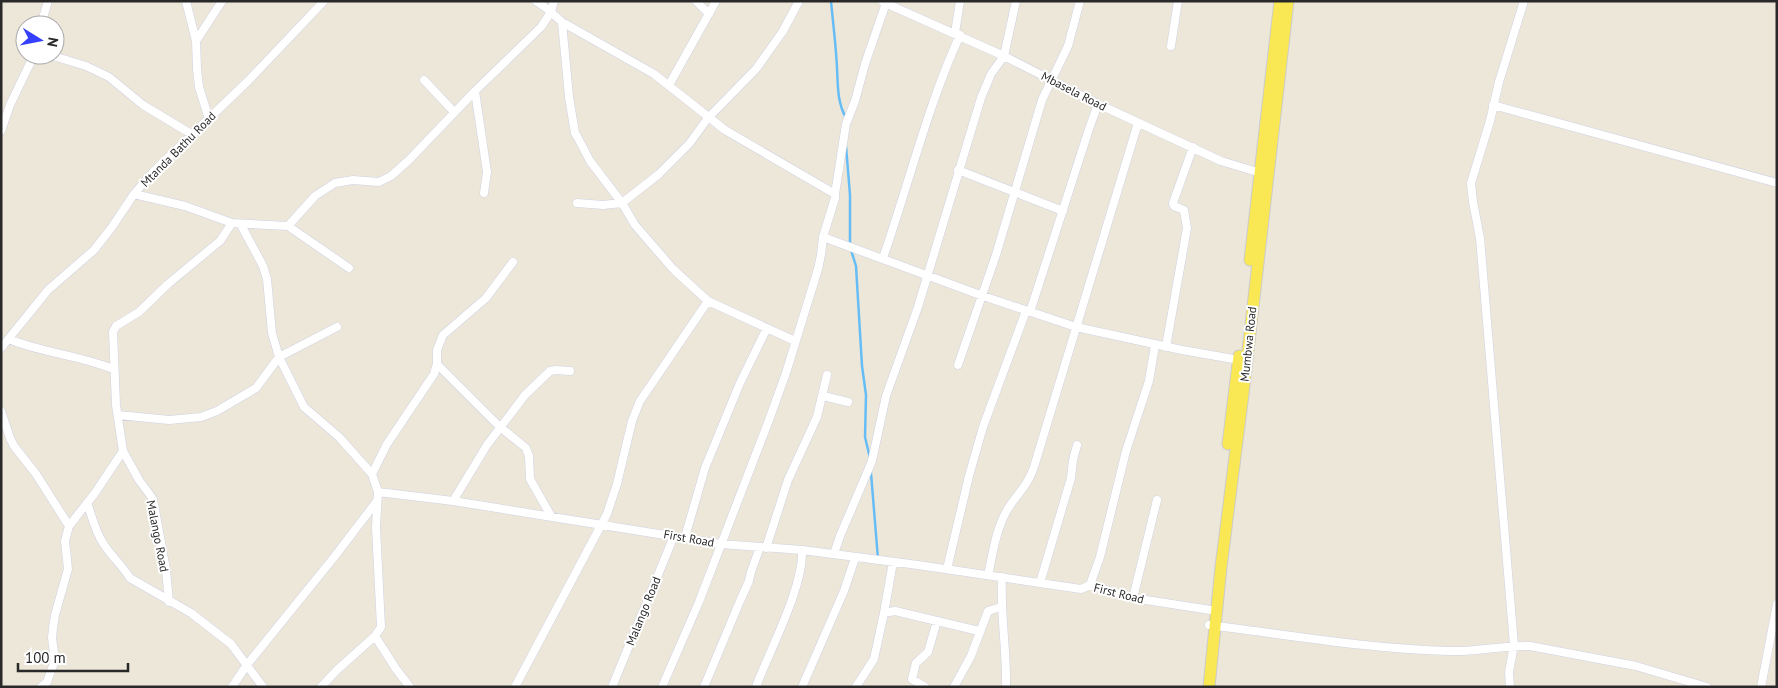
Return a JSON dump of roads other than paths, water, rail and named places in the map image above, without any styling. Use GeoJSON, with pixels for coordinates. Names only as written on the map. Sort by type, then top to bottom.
{"type":"FeatureCollection","features":[{"type":"Feature","properties":{"kind":"main road","name":"Mumbwa Road"},"geometry":{"type":"LineString","coordinates":[[1202,687],[1214,610],[1265,174],[1280,1]]}},
{"type":"Feature","properties":{"kind":"main road","name":"Mumbwa Road"},"geometry":{"type":"LineString","coordinates":[[1214,610],[1239,360],[1288,1]]}},
{"type":"Feature","properties":{"kind":"main road","name":"Mumbwa Road"},"geometry":{"type":"LineString","coordinates":[[1209,687],[1212,626]]}},
{"type":"Feature","properties":{"kind":"street"},"geometry":{"type":"LineString","coordinates":[[44,15],[48,1]]}},
{"type":"Feature","properties":{"kind":"street"},"geometry":{"type":"LineString","coordinates":[[186,1],[196,41],[196,69],[208,119]]}},
{"type":"Feature","properties":{"kind":"street"},"geometry":{"type":"LineString","coordinates":[[196,41],[222,1]]}},
{"type":"Feature","properties":{"kind":"street","name":"Mtanda Bathu Road"},"geometry":{"type":"LineString","coordinates":[[1,348],[48,290],[94,250],[134,194],[153,172],[248,81],[324,1]]}},
{"type":"Feature","properties":{"kind":"street"},"geometry":{"type":"LineString","coordinates":[[536,1],[562,22],[654,74],[708,118],[744,143],[835,194]]}},
{"type":"Feature","properties":{"kind":"street"},"geometry":{"type":"LineString","coordinates":[[288,226],[315,196],[335,183],[353,180],[379,182],[391,176],[541,27],[551,12],[554,1]]}},
{"type":"Feature","properties":{"kind":"street"},"geometry":{"type":"LineString","coordinates":[[696,1],[709,14]]}},
{"type":"Feature","properties":{"kind":"street"},"geometry":{"type":"LineString","coordinates":[[669,85],[716,1]]}},
{"type":"Feature","properties":{"kind":"street"},"geometry":{"type":"LineString","coordinates":[[577,204],[603,205],[622,203],[660,174],[689,144],[708,118],[756,69],[783,31],[798,1]]}},
{"type":"Feature","properties":{"kind":"street"},"geometry":{"type":"LineString","coordinates":[[883,258],[957,34],[960,1]]}},
{"type":"Feature","properties":{"kind":"street"},"geometry":{"type":"LineString","coordinates":[[834,554],[872,462],[886,396],[913,322],[986,83],[1004,56],[1016,1]]}},
{"type":"Feature","properties":{"kind":"street"},"geometry":{"type":"LineString","coordinates":[[958,365],[983,296],[1016,192],[1040,107],[1050,80],[1068,46],[1080,1]]}},
{"type":"Feature","properties":{"kind":"street"},"geometry":{"type":"LineString","coordinates":[[1171,46],[1178,1]]}},
{"type":"Feature","properties":{"kind":"street"},"geometry":{"type":"LineString","coordinates":[[1510,687],[1509,672],[1514,646],[1480,238],[1471,183],[1524,1]]}},
{"type":"Feature","properties":{"kind":"street"},"geometry":{"type":"LineString","coordinates":[[662,687],[699,602],[783,383],[821,255],[823,237],[836,198],[835,194],[846,124],[855,101],[883,2]]}},
{"type":"Feature","properties":{"kind":"street","name":"Mbasela Road"},"geometry":{"type":"LineString","coordinates":[[883,2],[904,5],[957,34],[1098,104],[1221,161],[1265,174]]}},
{"type":"Feature","properties":{"kind":"street"},"geometry":{"type":"LineString","coordinates":[[562,22],[569,97],[575,132],[590,161],[636,225],[673,269],[708,301],[795,340]]}},
{"type":"Feature","properties":{"kind":"street"},"geometry":{"type":"LineString","coordinates":[[65,60],[86,66],[109,77],[144,105],[193,135]]}},
{"type":"Feature","properties":{"kind":"street"},"geometry":{"type":"LineString","coordinates":[[1,131],[10,105],[29,65]]}},
{"type":"Feature","properties":{"kind":"street"},"geometry":{"type":"LineString","coordinates":[[424,80],[454,112]]}},
{"type":"Feature","properties":{"kind":"street"},"geometry":{"type":"LineString","coordinates":[[475,91],[487,172],[484,193]]}},
{"type":"Feature","properties":{"kind":"street"},"geometry":{"type":"LineString","coordinates":[[947,569],[974,458],[996,390],[1028,311],[1098,104]]}},
{"type":"Feature","properties":{"kind":"street"},"geometry":{"type":"LineString","coordinates":[[1493,105],[1777,182]]}},
{"type":"Feature","properties":{"kind":"street"},"geometry":{"type":"LineString","coordinates":[[988,575],[1001,522],[1031,476],[1138,122]]}},
{"type":"Feature","properties":{"kind":"street"},"geometry":{"type":"LineString","coordinates":[[1166,347],[1187,228],[1184,210],[1174,206],[1173,203],[1193,147]]}},
{"type":"Feature","properties":{"kind":"street"},"geometry":{"type":"LineString","coordinates":[[958,170],[1063,211]]}},
{"type":"Feature","properties":{"kind":"street"},"geometry":{"type":"LineString","coordinates":[[134,194],[186,206],[241,225],[268,224],[288,226],[349,268]]}},
{"type":"Feature","properties":{"kind":"street","name":"Malango Road"},"geometry":{"type":"LineString","coordinates":[[169,602],[166,570],[153,499],[139,480],[123,451],[113,369],[114,328],[139,312],[168,284],[220,241],[232,223]]}},
{"type":"Feature","properties":{"kind":"street"},"geometry":{"type":"LineString","coordinates":[[241,225],[265,272],[272,333],[279,357],[304,407],[339,438],[372,474],[378,492],[376,527],[381,627],[375,636],[337,670],[322,687]]}},
{"type":"Feature","properties":{"kind":"street"},"geometry":{"type":"LineString","coordinates":[[823,237],[983,296],[1076,327],[1155,345],[1239,360]]}},
{"type":"Feature","properties":{"kind":"street"},"geometry":{"type":"LineString","coordinates":[[372,474],[387,444],[429,383],[437,364],[437,350],[443,336],[486,298],[513,262]]}},
{"type":"Feature","properties":{"kind":"street"},"geometry":{"type":"LineString","coordinates":[[515,687],[602,524],[617,484],[632,420],[640,401],[708,301]]}},
{"type":"Feature","properties":{"kind":"street"},"geometry":{"type":"LineString","coordinates":[[118,415],[169,420],[201,417],[209,414],[250,392],[279,357],[337,327]]}},
{"type":"Feature","properties":{"kind":"street"},"geometry":{"type":"LineString","coordinates":[[685,537],[705,468],[737,390],[767,328]]}},
{"type":"Feature","properties":{"kind":"street"},"geometry":{"type":"LineString","coordinates":[[9,339],[96,362],[113,369]]}},
{"type":"Feature","properties":{"kind":"street"},"geometry":{"type":"LineString","coordinates":[[1090,585],[1100,557],[1126,451],[1149,381],[1155,345]]}},
{"type":"Feature","properties":{"kind":"street"},"geometry":{"type":"LineString","coordinates":[[437,364],[500,426],[526,448],[529,456],[530,479],[551,516]]}},
{"type":"Feature","properties":{"kind":"street"},"geometry":{"type":"LineString","coordinates":[[453,501],[487,445],[525,395],[545,374],[556,370],[570,371]]}},
{"type":"Feature","properties":{"kind":"street"},"geometry":{"type":"LineString","coordinates":[[704,687],[740,600],[750,581],[751,572],[763,548],[788,480],[817,417],[827,375]]}},
{"type":"Feature","properties":{"kind":"street"},"geometry":{"type":"LineString","coordinates":[[823,396],[848,402]]}},
{"type":"Feature","properties":{"kind":"street"},"geometry":{"type":"LineString","coordinates":[[1,411],[14,446],[36,474],[69,526]]}},
{"type":"Feature","properties":{"kind":"street"},"geometry":{"type":"LineString","coordinates":[[1040,582],[1067,495],[1077,445]]}},
{"type":"Feature","properties":{"kind":"street"},"geometry":{"type":"LineString","coordinates":[[47,685],[56,660],[52,638],[55,615],[68,569],[65,541],[69,526],[109,474],[123,451]]}},
{"type":"Feature","properties":{"kind":"street","name":"First Road"},"geometry":{"type":"LineString","coordinates":[[378,492],[453,501],[721,544],[834,554],[1081,589],[1090,585],[1134,598],[1214,610]]}},
{"type":"Feature","properties":{"kind":"street"},"geometry":{"type":"LineString","coordinates":[[1134,598],[1157,500]]}},
{"type":"Feature","properties":{"kind":"street"},"geometry":{"type":"LineString","coordinates":[[232,687],[246,666],[377,502]]}},
{"type":"Feature","properties":{"kind":"street"},"geometry":{"type":"LineString","coordinates":[[87,503],[104,546],[124,568],[130,578],[191,613],[231,644],[263,687]]}},
{"type":"Feature","properties":{"kind":"street","name":"Malango Road"},"geometry":{"type":"LineString","coordinates":[[612,687],[674,536]]}},
{"type":"Feature","properties":{"kind":"street"},"geometry":{"type":"LineString","coordinates":[[756,687],[792,598],[801,564],[802,550]]}},
{"type":"Feature","properties":{"kind":"street"},"geometry":{"type":"LineString","coordinates":[[802,687],[842,597],[856,558]]}},
{"type":"Feature","properties":{"kind":"street"},"geometry":{"type":"LineString","coordinates":[[856,687],[874,659],[893,562]]}},
{"type":"Feature","properties":{"kind":"street"},"geometry":{"type":"LineString","coordinates":[[1002,577],[1001,607],[1007,664],[1006,687]]}},
{"type":"Feature","properties":{"kind":"street"},"geometry":{"type":"LineString","coordinates":[[1761,687],[1777,604]]}},
{"type":"Feature","properties":{"kind":"street"},"geometry":{"type":"LineString","coordinates":[[954,687],[971,656],[988,611],[1001,607]]}},
{"type":"Feature","properties":{"kind":"street"},"geometry":{"type":"LineString","coordinates":[[884,613],[895,611],[979,631]]}},
{"type":"Feature","properties":{"kind":"street"},"geometry":{"type":"LineString","coordinates":[[925,687],[912,678],[916,663],[928,652],[937,621]]}},
{"type":"Feature","properties":{"kind":"street"},"geometry":{"type":"LineString","coordinates":[[1212,626],[1361,646],[1452,652],[1530,646],[1612,661],[1707,687]]}},
{"type":"Feature","properties":{"kind":"street"},"geometry":{"type":"LineString","coordinates":[[375,636],[410,687]]}},
{"type":"Feature","properties":{"kind":"waterway"},"geometry":{"type":"LineString","coordinates":[[831,1],[839,93],[841,106],[846,118]]}},
{"type":"Feature","properties":{"kind":"waterway"},"geometry":{"type":"LineString","coordinates":[[846,146],[850,195],[850,245]]}},
{"type":"Feature","properties":{"kind":"waterway"},"geometry":{"type":"LineString","coordinates":[[851,250],[856,266],[862,366],[866,395],[865,437],[870,458]]}},
{"type":"Feature","properties":{"kind":"waterway"},"geometry":{"type":"LineString","coordinates":[[871,473],[878,559]]}}]}
